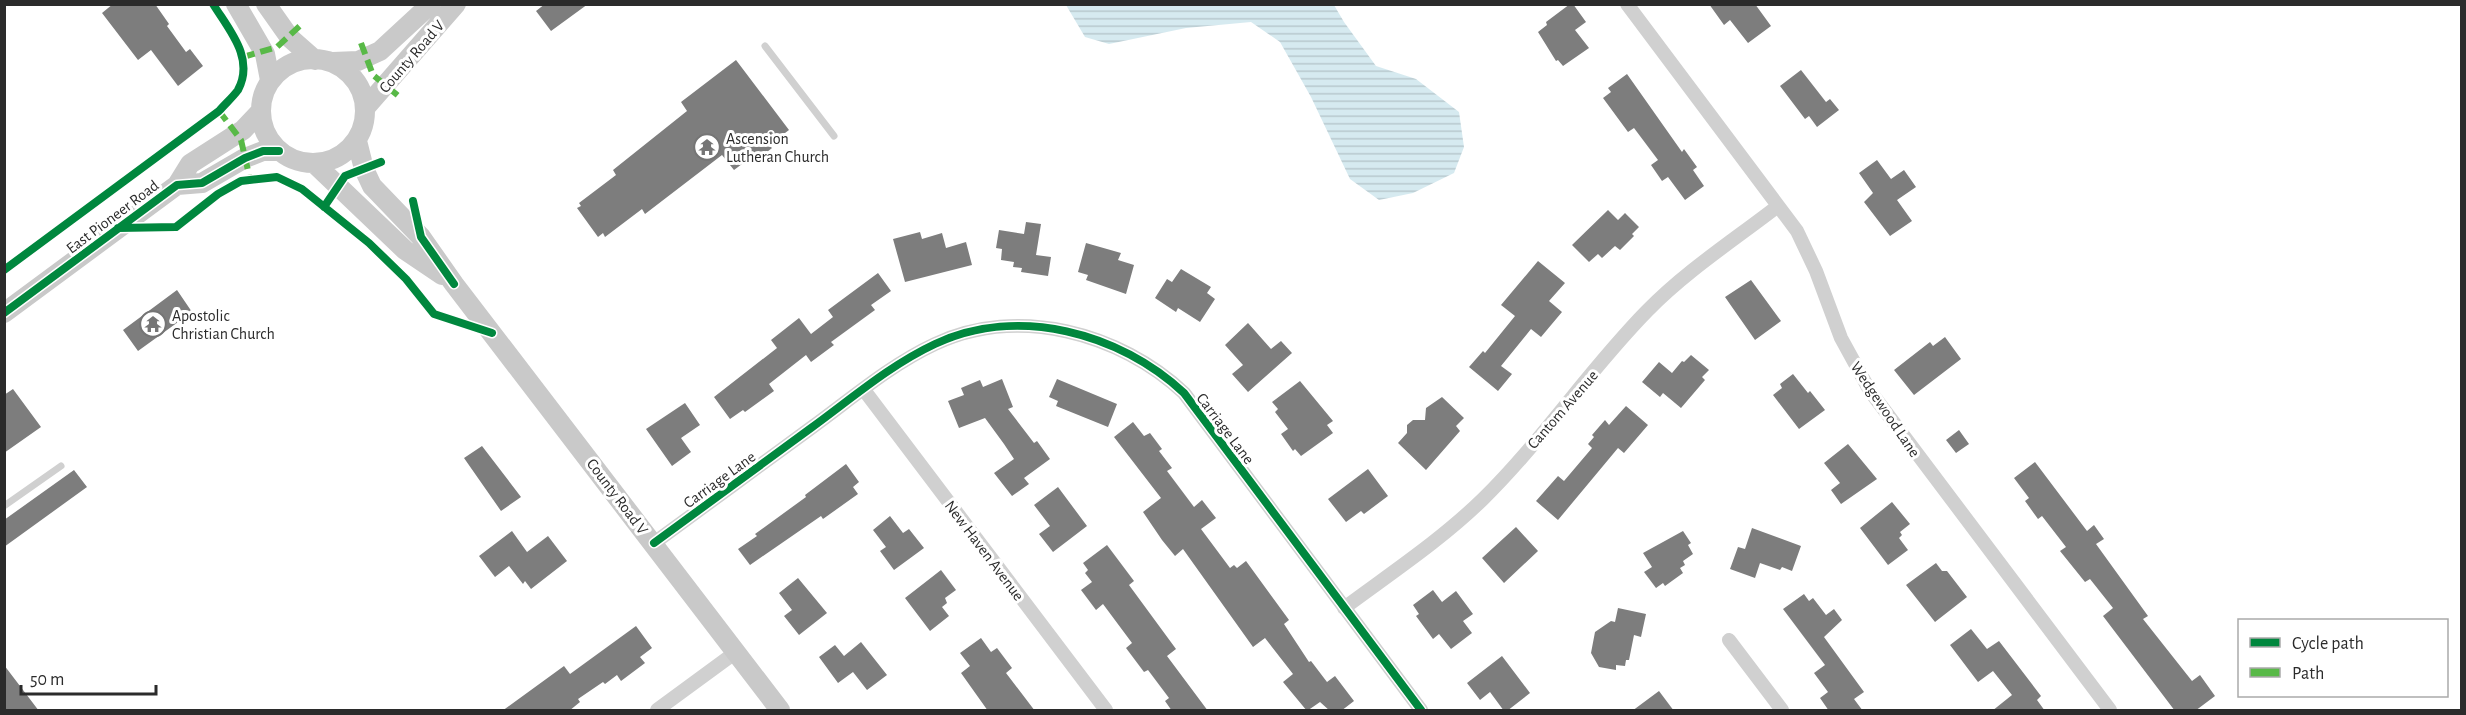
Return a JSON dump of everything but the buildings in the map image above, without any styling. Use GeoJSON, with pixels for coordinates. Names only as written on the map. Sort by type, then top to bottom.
{"type":"FeatureCollection","features":[{"type":"Feature","properties":{"kind":"main road"},"geometry":{"type":"LineString","coordinates":[[236,4],[265,54],[270,80]]}},
{"type":"Feature","properties":{"kind":"main road"},"geometry":{"type":"LineString","coordinates":[[266,4],[290,38],[355,79],[366,107],[364,126],[357,141],[348,149],[316,165],[295,161],[279,151],[271,142],[262,121],[261,111],[263,93],[270,80],[283,69],[301,61],[324,61]]}},
{"type":"Feature","properties":{"kind":"main road","name":"County Road V"},"geometry":{"type":"LineString","coordinates":[[324,61],[358,62],[380,51],[431,4]]}},
{"type":"Feature","properties":{"kind":"main road","name":"County Road V"},"geometry":{"type":"LineString","coordinates":[[366,107],[456,4]]}},
{"type":"Feature","properties":{"kind":"main road"},"geometry":{"type":"LineString","coordinates":[[177,185],[190,164],[243,130],[261,111]]}},
{"type":"Feature","properties":{"kind":"main road","name":"County Road V"},"geometry":{"type":"LineString","coordinates":[[357,141],[364,169],[372,186],[421,237],[454,284],[780,711]]}},
{"type":"Feature","properties":{"kind":"main road","name":"East Pioneer Road"},"geometry":{"type":"LineString","coordinates":[[4,313],[177,185],[202,183],[245,158],[263,151],[279,151]]}},
{"type":"Feature","properties":{"kind":"main road","name":"County Road V"},"geometry":{"type":"LineString","coordinates":[[316,165],[405,249],[454,284]]}},
{"type":"Feature","properties":{"kind":"street","name":"Wedgewood Lane"},"geometry":{"type":"LineString","coordinates":[[1627,4],[1797,231],[1841,338],[1870,392],[2110,711]]}},
{"type":"Feature","properties":{"kind":"street","name":"Cantom Avenue"},"geometry":{"type":"LineString","coordinates":[[1344,608],[1444,533],[1473,508],[1508,472],[1648,311],[1688,275],[1778,206]]}},
{"type":"Feature","properties":{"kind":"street","name":"Carriage Lane"},"geometry":{"type":"LineString","coordinates":[[654,543],[912,356],[937,343],[971,332],[1001,328],[1039,328],[1085,336],[1115,346],[1149,364],[1184,393],[1421,711]]}},
{"type":"Feature","properties":{"kind":"street","name":"New Haven Avenue"},"geometry":{"type":"LineString","coordinates":[[864,390],[1106,711]]}},
{"type":"Feature","properties":{"kind":"street"},"geometry":{"type":"LineString","coordinates":[[1729,640],[1782,711]]}},
{"type":"Feature","properties":{"kind":"street"},"geometry":{"type":"LineString","coordinates":[[657,711],[736,652]]}},
{"type":"Feature","properties":{"kind":"lane"},"geometry":{"type":"LineString","coordinates":[[765,46],[834,136]]}},
{"type":"Feature","properties":{"kind":"lane"},"geometry":{"type":"LineString","coordinates":[[4,506],[61,466]]}},
{"type":"Feature","properties":{"kind":"shaded area"},"geometry":{"type":"Polygon","coordinates":[[[1066,5],[1334,5],[1376,66],[1416,79],[1459,112],[1464,147],[1454,173],[1413,193],[1379,200],[1350,179],[1311,97],[1280,42],[1251,22],[1186,28],[1109,44],[1085,37],[1066,5]]]}},
{"type":"Feature","properties":{"kind":"marked path"},"geometry":{"type":"LineString","coordinates":[[243,57],[277,47],[303,23]]}},
{"type":"Feature","properties":{"kind":"marked path"},"geometry":{"type":"LineString","coordinates":[[361,43],[373,75],[401,98]]}},
{"type":"Feature","properties":{"kind":"marked path"},"geometry":{"type":"LineString","coordinates":[[219,111],[241,140],[250,179]]}},
{"type":"Feature","properties":{"kind":"cycle path"},"geometry":{"type":"LineString","coordinates":[[4,270],[219,111],[236,93],[244,67],[242,56],[232,34],[213,4]]}},
{"type":"Feature","properties":{"kind":"cycle path"},"geometry":{"type":"LineString","coordinates":[[4,313],[177,185],[202,183],[245,158],[263,151],[279,151]]}},
{"type":"Feature","properties":{"kind":"cycle path"},"geometry":{"type":"LineString","coordinates":[[324,207],[345,176],[381,162]]}},
{"type":"Feature","properties":{"kind":"cycle path"},"geometry":{"type":"LineString","coordinates":[[118,228],[176,227],[218,194],[241,181],[277,177],[302,189],[369,243],[406,279],[434,314],[492,333]]}},
{"type":"Feature","properties":{"kind":"cycle path"},"geometry":{"type":"LineString","coordinates":[[413,201],[421,237],[454,284]]}},
{"type":"Feature","properties":{"kind":"cycle path"},"geometry":{"type":"LineString","coordinates":[[654,543],[871,383],[918,352],[967,332],[1000,327],[1033,327],[1067,331],[1099,341],[1130,355],[1158,372],[1184,393],[1421,710]]}},
{"type":"Feature","properties":{"kind":"place","name":"Ascension Lutheran Church"},"geometry":{"type":"Point","coordinates":[707,147]}},
{"type":"Feature","properties":{"kind":"place","name":"Apostolic Christian Church"},"geometry":{"type":"Point","coordinates":[153,324]}}]}
